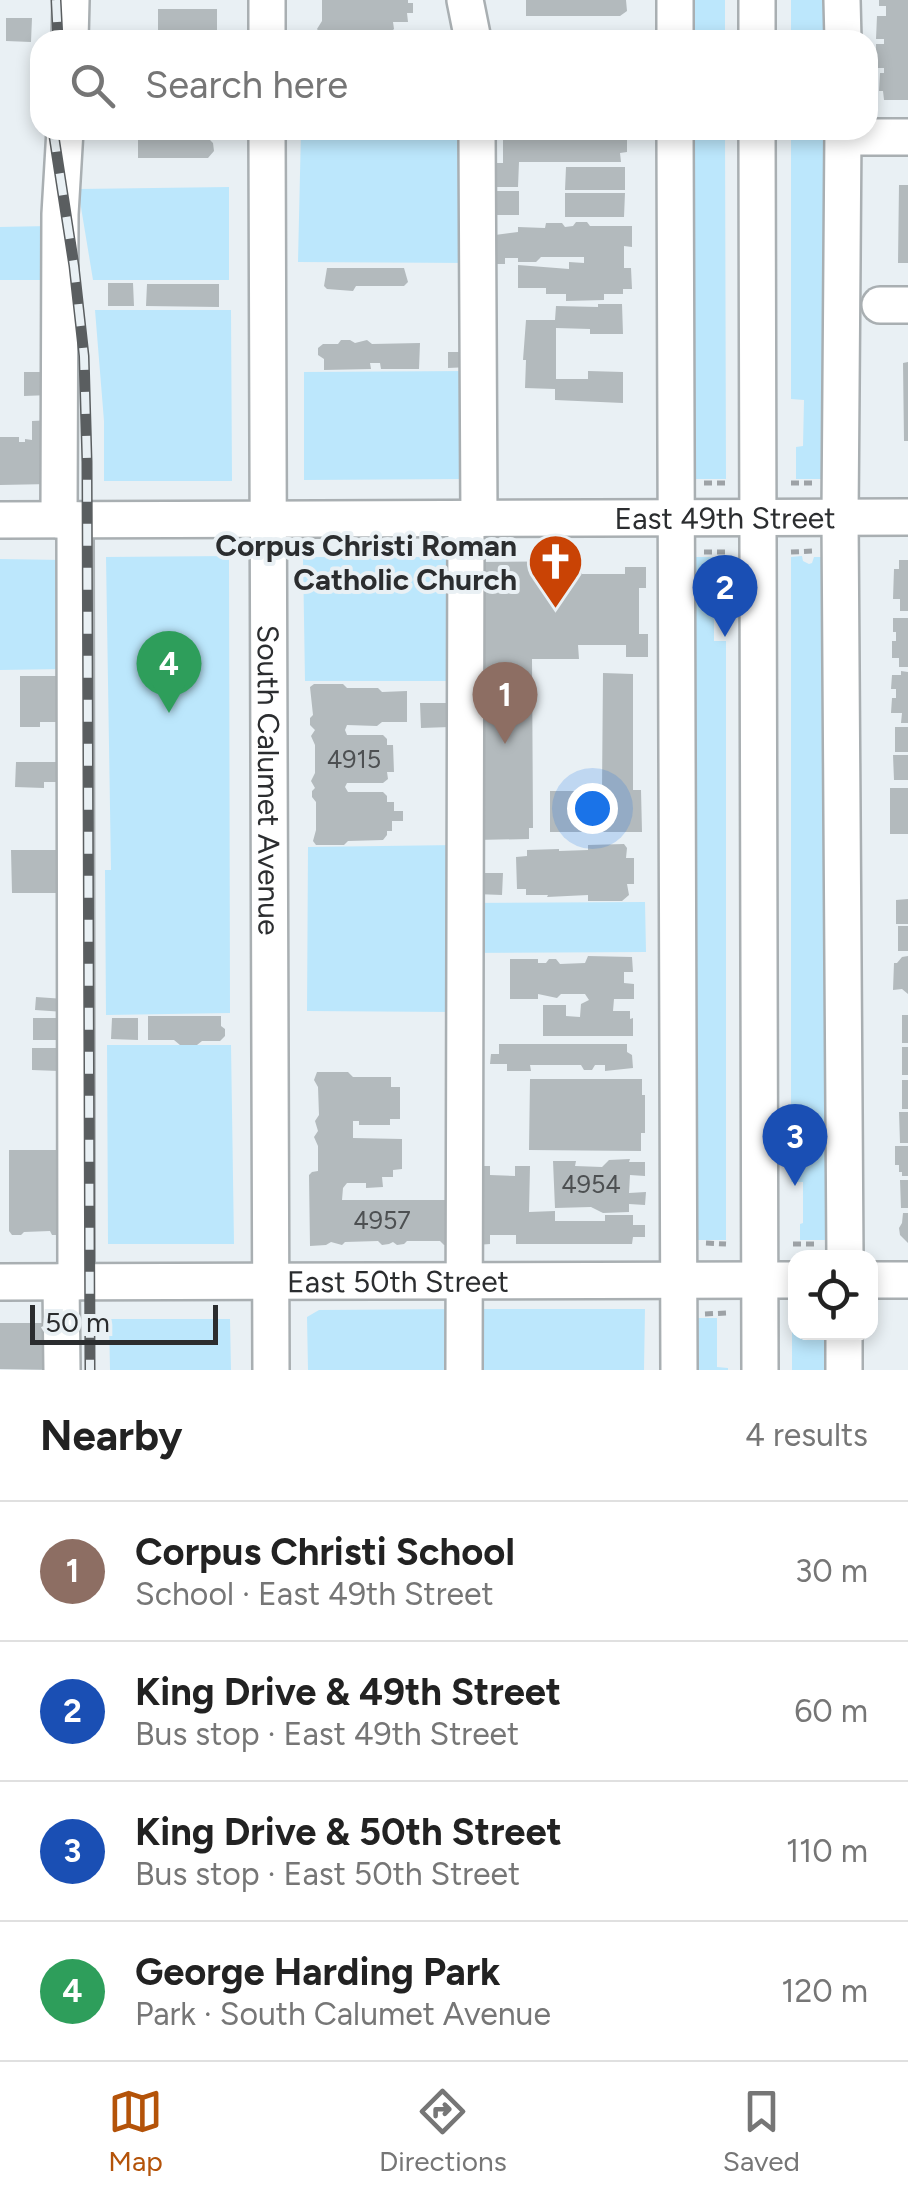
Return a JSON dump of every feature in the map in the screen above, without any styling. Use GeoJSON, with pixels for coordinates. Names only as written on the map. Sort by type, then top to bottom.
{"type":"FeatureCollection","features":[{"type":"Feature","properties":{"kind":"street"},"geometry":{"type":"LineString","coordinates":[[70,30],[71,0]]}},
{"type":"Feature","properties":{"kind":"street"},"geometry":{"type":"LineString","coordinates":[[267,0],[267,30]]}},
{"type":"Feature","properties":{"kind":"street"},"geometry":{"type":"LineString","coordinates":[[464,0],[471,30]]}},
{"type":"Feature","properties":{"kind":"street"},"geometry":{"type":"LineString","coordinates":[[675,0],[675,30]]}},
{"type":"Feature","properties":{"kind":"street"},"geometry":{"type":"LineString","coordinates":[[756,0],[757,30]]}},
{"type":"Feature","properties":{"kind":"street"},"geometry":{"type":"LineString","coordinates":[[842,0],[842,30]]}},
{"type":"Feature","properties":{"kind":"street"},"geometry":{"type":"LineString","coordinates":[[878,136],[908,137]]}},
{"type":"Feature","properties":{"kind":"street"},"geometry":{"type":"LineString","coordinates":[[62,1370],[69,1282],[67,520],[60,214],[64,140]]}},
{"type":"Feature","properties":{"kind":"street","name":"South Calumet Avenue"},"geometry":{"type":"LineString","coordinates":[[267,140],[271,1370]]}},
{"type":"Feature","properties":{"kind":"street"},"geometry":{"type":"LineString","coordinates":[[464,1370],[477,140]]}},
{"type":"Feature","properties":{"kind":"street"},"geometry":{"type":"LineString","coordinates":[[675,140],[678,1370]]}},
{"type":"Feature","properties":{"kind":"street"},"geometry":{"type":"LineString","coordinates":[[757,140],[760,1370]]}},
{"type":"Feature","properties":{"kind":"street"},"geometry":{"type":"LineString","coordinates":[[835,1250],[844,140]]}},
{"type":"Feature","properties":{"kind":"street","name":"East 49th Street"},"geometry":{"type":"LineString","coordinates":[[0,520],[908,517]]}},
{"type":"Feature","properties":{"kind":"street","name":"East 50th Street"},"geometry":{"type":"LineString","coordinates":[[0,1282],[788,1280]]}},
{"type":"Feature","properties":{"kind":"street"},"geometry":{"type":"LineString","coordinates":[[878,1280],[908,1280]]}},
{"type":"Feature","properties":{"kind":"street"},"geometry":{"type":"LineString","coordinates":[[844,1340],[844,1370]]}},
{"type":"Feature","properties":{"kind":"path"},"geometry":{"type":"LineString","coordinates":[[792,1244],[829,1250]]}},
{"type":"Feature","properties":{"kind":"shaded area"},"geometry":{"type":"Polygon","coordinates":[[[691,0],[725,0],[725,30],[691,30],[691,0]]]}},
{"type":"Feature","properties":{"kind":"shaded area"},"geometry":{"type":"Polygon","coordinates":[[[791,0],[825,0],[825,30],[791,30],[791,0]]]}},
{"type":"Feature","properties":{"kind":"shaded area"},"geometry":{"type":"Polygon","coordinates":[[[301,140],[467,140],[470,263],[298,262],[301,140]]]}},
{"type":"Feature","properties":{"kind":"shaded area"},"geometry":{"type":"Polygon","coordinates":[[[692,140],[725,140],[726,479],[692,479],[692,140]]]}},
{"type":"Feature","properties":{"kind":"shaded area"},"geometry":{"type":"Polygon","coordinates":[[[791,140],[825,140],[825,479],[796,479],[796,447],[803,446],[804,400],[791,399],[791,140]]]}},
{"type":"Feature","properties":{"kind":"shaded area"},"geometry":{"type":"Polygon","coordinates":[[[229,187],[229,280],[93,280],[78,189],[229,187]]]}},
{"type":"Feature","properties":{"kind":"shaded area"},"geometry":{"type":"Polygon","coordinates":[[[49,226],[50,280],[0,280],[0,227],[49,226]]]}},
{"type":"Feature","properties":{"kind":"shaded area"},"geometry":{"type":"Polygon","coordinates":[[[95,310],[231,310],[232,481],[104,481],[104,421],[95,310]]]}},
{"type":"Feature","properties":{"kind":"shaded area"},"geometry":{"type":"Polygon","coordinates":[[[468,371],[467,479],[304,480],[304,372],[468,371]]]}},
{"type":"Feature","properties":{"kind":"shaded area"},"geometry":{"type":"Polygon","coordinates":[[[229,556],[230,1013],[106,1015],[105,870],[111,870],[106,557],[229,556]]]}},
{"type":"Feature","properties":{"kind":"shaded area"},"geometry":{"type":"Polygon","coordinates":[[[802,556],[809,564],[814,557],[826,557],[826,1240],[800,1240],[803,1182],[791,1182],[791,557],[802,556]]]}},
{"type":"Feature","properties":{"kind":"shaded area"},"geometry":{"type":"Polygon","coordinates":[[[303,557],[454,557],[458,681],[305,681],[303,557]]]}},
{"type":"Feature","properties":{"kind":"shaded area"},"geometry":{"type":"Polygon","coordinates":[[[692,557],[721,557],[721,602],[714,603],[714,641],[726,641],[726,1240],[692,1240],[692,557]]]}},
{"type":"Feature","properties":{"kind":"shaded area"},"geometry":{"type":"Polygon","coordinates":[[[0,559],[64,560],[64,669],[0,670],[0,559]]]}},
{"type":"Feature","properties":{"kind":"shaded area"},"geometry":{"type":"Polygon","coordinates":[[[457,845],[457,903],[645,902],[646,952],[451,953],[451,1012],[307,1011],[308,847],[457,845]]]}},
{"type":"Feature","properties":{"kind":"shaded area"},"geometry":{"type":"Polygon","coordinates":[[[107,1045],[231,1045],[234,1244],[108,1244],[107,1045]]]}},
{"type":"Feature","properties":{"kind":"shaded area"},"geometry":{"type":"Polygon","coordinates":[[[457,1309],[457,1370],[308,1370],[307,1317],[319,1310],[457,1309]]]}},
{"type":"Feature","properties":{"kind":"shaded area"},"geometry":{"type":"Polygon","coordinates":[[[474,1309],[645,1309],[644,1370],[473,1370],[474,1309]]]}},
{"type":"Feature","properties":{"kind":"shaded area"},"geometry":{"type":"Polygon","coordinates":[[[692,1318],[717,1318],[717,1367],[728,1370],[692,1370],[692,1318]]]}},
{"type":"Feature","properties":{"kind":"shaded area"},"geometry":{"type":"Polygon","coordinates":[[[109,1319],[230,1319],[231,1370],[110,1370],[109,1319]]]}},
{"type":"Feature","properties":{"kind":"shaded area"},"geometry":{"type":"Polygon","coordinates":[[[792,1340],[827,1340],[827,1370],[792,1370],[792,1340]]]}},
{"type":"Feature","properties":{"kind":"building"},"geometry":{"type":"Polygon","coordinates":[[[322,0],[413,3],[413,13],[407,13],[408,22],[393,22],[393,30],[318,30],[322,0]]]}},
{"type":"Feature","properties":{"kind":"building"},"geometry":{"type":"Polygon","coordinates":[[[526,0],[626,0],[627,11],[620,16],[526,16],[526,0]]]}},
{"type":"Feature","properties":{"kind":"building"},"geometry":{"type":"Polygon","coordinates":[[[879,0],[908,0],[908,100],[884,100],[883,91],[879,91],[884,68],[878,68],[878,44],[884,44],[884,39],[878,39],[877,16],[886,16],[886,6],[879,6],[879,0]]]}},
{"type":"Feature","properties":{"kind":"building"},"geometry":{"type":"Polygon","coordinates":[[[158,9],[217,9],[217,30],[158,30],[158,9]]]}},
{"type":"Feature","properties":{"kind":"building"},"geometry":{"type":"Polygon","coordinates":[[[6,18],[32,18],[30,42],[6,41],[6,18]]]}},
{"type":"Feature","properties":{"kind":"building"},"geometry":{"type":"Polygon","coordinates":[[[138,140],[213,143],[214,151],[208,158],[138,158],[138,140]]]}},
{"type":"Feature","properties":{"kind":"building"},"geometry":{"type":"Polygon","coordinates":[[[503,140],[627,140],[627,152],[620,153],[621,162],[519,162],[518,187],[492,187],[492,163],[503,163],[503,140]]]}},
{"type":"Feature","properties":{"kind":"building"},"geometry":{"type":"Polygon","coordinates":[[[566,167],[625,167],[625,190],[565,190],[566,167]]]}},
{"type":"Feature","properties":{"kind":"building"},"geometry":{"type":"Polygon","coordinates":[[[899,185],[908,185],[908,263],[898,263],[899,185]]]}},
{"type":"Feature","properties":{"kind":"building"},"geometry":{"type":"Polygon","coordinates":[[[493,191],[519,191],[519,215],[492,215],[493,191]]]}},
{"type":"Feature","properties":{"kind":"building"},"geometry":{"type":"Polygon","coordinates":[[[565,193],[625,193],[624,217],[565,217],[565,193]]]}},
{"type":"Feature","properties":{"kind":"building"},"geometry":{"type":"Polygon","coordinates":[[[576,222],[632,226],[632,247],[624,246],[624,268],[631,268],[632,289],[623,289],[623,294],[604,294],[604,300],[566,301],[566,294],[546,294],[546,288],[518,288],[518,265],[569,269],[569,262],[584,263],[584,257],[541,257],[536,262],[505,258],[505,264],[496,264],[495,235],[518,232],[518,227],[545,228],[546,223],[562,223],[565,227],[576,222]]]}},
{"type":"Feature","properties":{"kind":"building"},"geometry":{"type":"Polygon","coordinates":[[[327,268],[404,268],[408,282],[404,286],[356,286],[353,291],[327,289],[327,268]]]}},
{"type":"Feature","properties":{"kind":"building"},"geometry":{"type":"Polygon","coordinates":[[[108,283],[133,283],[134,306],[108,306],[108,283]]]}},
{"type":"Feature","properties":{"kind":"building"},"geometry":{"type":"Polygon","coordinates":[[[147,284],[219,284],[219,307],[146,306],[147,284]]]}},
{"type":"Feature","properties":{"kind":"building"},"geometry":{"type":"Polygon","coordinates":[[[622,304],[623,334],[556,328],[556,379],[588,379],[588,371],[623,372],[623,403],[555,400],[555,389],[525,388],[526,320],[555,320],[556,306],[622,304]]]}},
{"type":"Feature","properties":{"kind":"building"},"geometry":{"type":"Polygon","coordinates":[[[341,340],[420,343],[419,369],[381,369],[380,363],[370,363],[371,369],[324,370],[318,348],[341,340]]]}},
{"type":"Feature","properties":{"kind":"building"},"geometry":{"type":"Polygon","coordinates":[[[448,352],[470,352],[470,367],[448,368],[448,352]]]}},
{"type":"Feature","properties":{"kind":"building"},"geometry":{"type":"Polygon","coordinates":[[[908,362],[908,441],[904,441],[903,363],[908,362]]]}},
{"type":"Feature","properties":{"kind":"building"},"geometry":{"type":"Polygon","coordinates":[[[24,372],[50,372],[50,395],[24,396],[24,372]]]}},
{"type":"Feature","properties":{"kind":"building"},"geometry":{"type":"Polygon","coordinates":[[[53,420],[50,484],[0,485],[0,437],[19,437],[19,442],[32,440],[32,421],[53,420]]]}},
{"type":"Feature","properties":{"kind":"building"},"geometry":{"type":"Polygon","coordinates":[[[899,560],[908,560],[908,611],[900,611],[900,599],[893,599],[894,569],[899,569],[899,560]]]}},
{"type":"Feature","properties":{"kind":"building"},"geometry":{"type":"Polygon","coordinates":[[[581,561],[582,574],[625,574],[625,567],[646,567],[646,588],[639,588],[639,634],[648,634],[648,657],[626,657],[626,645],[578,645],[579,659],[532,659],[533,828],[529,828],[529,839],[476,840],[474,562],[581,561]]]}},
{"type":"Feature","properties":{"kind":"building"},"geometry":{"type":"Polygon","coordinates":[[[893,618],[908,618],[908,667],[899,667],[899,658],[892,658],[892,641],[896,641],[893,618]]]}},
{"type":"Feature","properties":{"kind":"building"},"geometry":{"type":"Polygon","coordinates":[[[901,671],[908,672],[908,723],[901,723],[902,713],[891,713],[892,698],[896,698],[896,689],[891,689],[892,675],[901,675],[901,671]]]}},
{"type":"Feature","properties":{"kind":"building"},"geometry":{"type":"Polygon","coordinates":[[[603,673],[633,674],[633,790],[641,790],[642,832],[550,832],[550,791],[602,791],[603,673]]]}},
{"type":"Feature","properties":{"kind":"building"},"geometry":{"type":"Polygon","coordinates":[[[20,676],[62,676],[61,722],[20,727],[20,676]]]}},
{"type":"Feature","properties":{"kind":"building"},"geometry":{"type":"Polygon","coordinates":[[[314,684],[407,691],[407,722],[347,725],[345,730],[347,735],[383,735],[387,745],[393,745],[394,772],[387,772],[388,779],[383,783],[347,783],[345,787],[348,792],[383,792],[387,802],[394,802],[394,811],[403,811],[403,821],[392,821],[392,831],[387,831],[383,840],[348,841],[344,845],[316,845],[313,841],[316,802],[311,781],[315,773],[315,745],[311,736],[315,730],[310,725],[310,687],[314,684]]]}},
{"type":"Feature","properties":{"kind":"building"},"geometry":{"type":"Polygon","coordinates":[[[420,703],[450,703],[450,727],[421,728],[420,703]]]}},
{"type":"Feature","properties":{"kind":"building"},"geometry":{"type":"Polygon","coordinates":[[[895,727],[908,727],[908,752],[895,752],[895,727]]]}},
{"type":"Feature","properties":{"kind":"building"},"geometry":{"type":"Polygon","coordinates":[[[893,755],[908,755],[908,780],[894,780],[893,755]]]}},
{"type":"Feature","properties":{"kind":"building"},"geometry":{"type":"Polygon","coordinates":[[[16,762],[65,762],[65,782],[44,782],[44,788],[15,787],[16,762]]]}},
{"type":"Feature","properties":{"kind":"building"},"geometry":{"type":"Polygon","coordinates":[[[890,788],[908,788],[908,834],[890,834],[890,788]]]}},
{"type":"Feature","properties":{"kind":"building"},"geometry":{"type":"Polygon","coordinates":[[[624,844],[626,858],[634,858],[634,884],[627,884],[629,895],[622,901],[588,901],[588,895],[526,895],[526,889],[517,889],[516,857],[527,856],[527,850],[588,850],[588,845],[624,844]]]}},
{"type":"Feature","properties":{"kind":"building"},"geometry":{"type":"Polygon","coordinates":[[[11,850],[65,850],[66,893],[12,893],[11,850]]]}},
{"type":"Feature","properties":{"kind":"building"},"geometry":{"type":"Polygon","coordinates":[[[476,873],[503,873],[502,895],[476,894],[476,873]]]}},
{"type":"Feature","properties":{"kind":"building"},"geometry":{"type":"Polygon","coordinates":[[[908,899],[908,924],[896,924],[896,900],[908,899]]]}},
{"type":"Feature","properties":{"kind":"building"},"geometry":{"type":"Polygon","coordinates":[[[898,926],[908,926],[908,951],[898,951],[898,926]]]}},
{"type":"Feature","properties":{"kind":"building"},"geometry":{"type":"Polygon","coordinates":[[[588,956],[632,957],[633,972],[624,972],[624,983],[634,984],[634,999],[614,999],[613,1011],[630,1011],[633,1036],[543,1036],[543,1005],[566,1005],[566,1016],[580,1017],[581,1004],[589,1000],[585,994],[561,994],[557,998],[538,994],[538,999],[510,999],[510,959],[538,959],[538,963],[546,963],[556,959],[560,964],[585,963],[588,956]]]}},
{"type":"Feature","properties":{"kind":"building"},"geometry":{"type":"Polygon","coordinates":[[[908,956],[908,994],[902,989],[893,990],[894,963],[908,956]]]}},
{"type":"Feature","properties":{"kind":"building"},"geometry":{"type":"Polygon","coordinates":[[[36,997],[65,999],[65,1012],[35,1010],[36,997]]]}},
{"type":"Feature","properties":{"kind":"building"},"geometry":{"type":"Polygon","coordinates":[[[902,1015],[908,1015],[908,1043],[902,1043],[902,1015]]]}},
{"type":"Feature","properties":{"kind":"building"},"geometry":{"type":"Polygon","coordinates":[[[148,1016],[221,1016],[225,1036],[220,1041],[202,1041],[197,1045],[148,1040],[148,1016]]]}},
{"type":"Feature","properties":{"kind":"building"},"geometry":{"type":"Polygon","coordinates":[[[33,1018],[60,1018],[60,1040],[33,1040],[33,1018]]]}},
{"type":"Feature","properties":{"kind":"building"},"geometry":{"type":"Polygon","coordinates":[[[112,1018],[138,1018],[138,1040],[111,1039],[112,1018]]]}},
{"type":"Feature","properties":{"kind":"building"},"geometry":{"type":"Polygon","coordinates":[[[499,1044],[627,1044],[633,1068],[605,1071],[605,1065],[584,1070],[581,1065],[530,1065],[531,1071],[507,1071],[507,1064],[490,1064],[491,1054],[499,1054],[499,1044]]]}},
{"type":"Feature","properties":{"kind":"building"},"geometry":{"type":"Polygon","coordinates":[[[902,1047],[908,1047],[908,1075],[902,1075],[902,1047]]]}},
{"type":"Feature","properties":{"kind":"building"},"geometry":{"type":"Polygon","coordinates":[[[32,1048],[58,1048],[59,1071],[32,1070],[32,1048]]]}},
{"type":"Feature","properties":{"kind":"building"},"geometry":{"type":"Polygon","coordinates":[[[317,1072],[391,1077],[391,1087],[400,1087],[400,1119],[390,1119],[390,1125],[359,1125],[359,1121],[353,1121],[353,1138],[402,1139],[402,1169],[393,1170],[393,1177],[382,1177],[383,1187],[347,1183],[342,1200],[455,1200],[451,1245],[407,1241],[382,1245],[378,1241],[310,1246],[309,1175],[318,1171],[314,1137],[319,1115],[314,1080],[317,1072]]]}},
{"type":"Feature","properties":{"kind":"building"},"geometry":{"type":"Polygon","coordinates":[[[530,1079],[642,1079],[645,1133],[641,1133],[641,1151],[529,1150],[530,1079]]]}},
{"type":"Feature","properties":{"kind":"building"},"geometry":{"type":"Polygon","coordinates":[[[902,1080],[908,1080],[908,1109],[902,1109],[902,1080]]]}},
{"type":"Feature","properties":{"kind":"building"},"geometry":{"type":"Polygon","coordinates":[[[899,1112],[908,1112],[908,1143],[900,1143],[899,1112]]]}},
{"type":"Feature","properties":{"kind":"building"},"geometry":{"type":"Polygon","coordinates":[[[895,1146],[908,1146],[908,1176],[902,1176],[899,1165],[895,1165],[895,1146]]]}},
{"type":"Feature","properties":{"kind":"building"},"geometry":{"type":"Polygon","coordinates":[[[9,1150],[65,1150],[61,1235],[52,1235],[50,1231],[12,1235],[9,1231],[9,1150]]]}},
{"type":"Feature","properties":{"kind":"building"},"geometry":{"type":"Polygon","coordinates":[[[630,1159],[629,1162],[645,1162],[645,1176],[630,1175],[629,1193],[646,1192],[645,1205],[629,1204],[629,1212],[603,1213],[591,1207],[555,1208],[553,1161],[602,1167],[609,1160],[630,1159]]]}},
{"type":"Feature","properties":{"kind":"building"},"geometry":{"type":"Polygon","coordinates":[[[476,1166],[490,1166],[490,1175],[515,1176],[515,1166],[530,1166],[529,1212],[555,1211],[555,1221],[605,1221],[605,1215],[633,1215],[633,1225],[645,1225],[645,1237],[633,1237],[632,1244],[516,1244],[516,1235],[490,1235],[490,1244],[476,1245],[476,1166]]]}},
{"type":"Feature","properties":{"kind":"building"},"geometry":{"type":"Polygon","coordinates":[[[900,1180],[908,1180],[908,1208],[901,1208],[900,1180]]]}},
{"type":"Feature","properties":{"kind":"building"},"geometry":{"type":"Polygon","coordinates":[[[903,1213],[908,1213],[908,1243],[900,1235],[903,1213]]]}},
{"type":"Feature","properties":{"kind":"building"},"geometry":{"type":"Polygon","coordinates":[[[0,1323],[54,1323],[54,1370],[0,1369],[0,1323]]]}},
{"type":"Feature","properties":{"kind":"railway"},"geometry":{"type":"LineString","coordinates":[[56,0],[58,30]]}},
{"type":"Feature","properties":{"kind":"railway"},"geometry":{"type":"LineString","coordinates":[[55,140],[84,356],[90,1370]]}},
{"type":"Feature","properties":{"kind":"place","name":"Corpus Christi Roman Catholic Church"},"geometry":{"type":"Point","coordinates":[556,611]}},
{"type":"Feature","properties":{"kind":"place","name":"King Drive & 49th Street"},"geometry":{"type":"Point","coordinates":[725,637]}},
{"type":"Feature","properties":{"kind":"place","name":"George Harding Park"},"geometry":{"type":"Point","coordinates":[169,713]}},
{"type":"Feature","properties":{"kind":"place","name":"Corpus Christi School"},"geometry":{"type":"Point","coordinates":[505,744]}},
{"type":"Feature","properties":{"kind":"place","name":"King Drive & 50th Street"},"geometry":{"type":"Point","coordinates":[795,1186]}}]}
